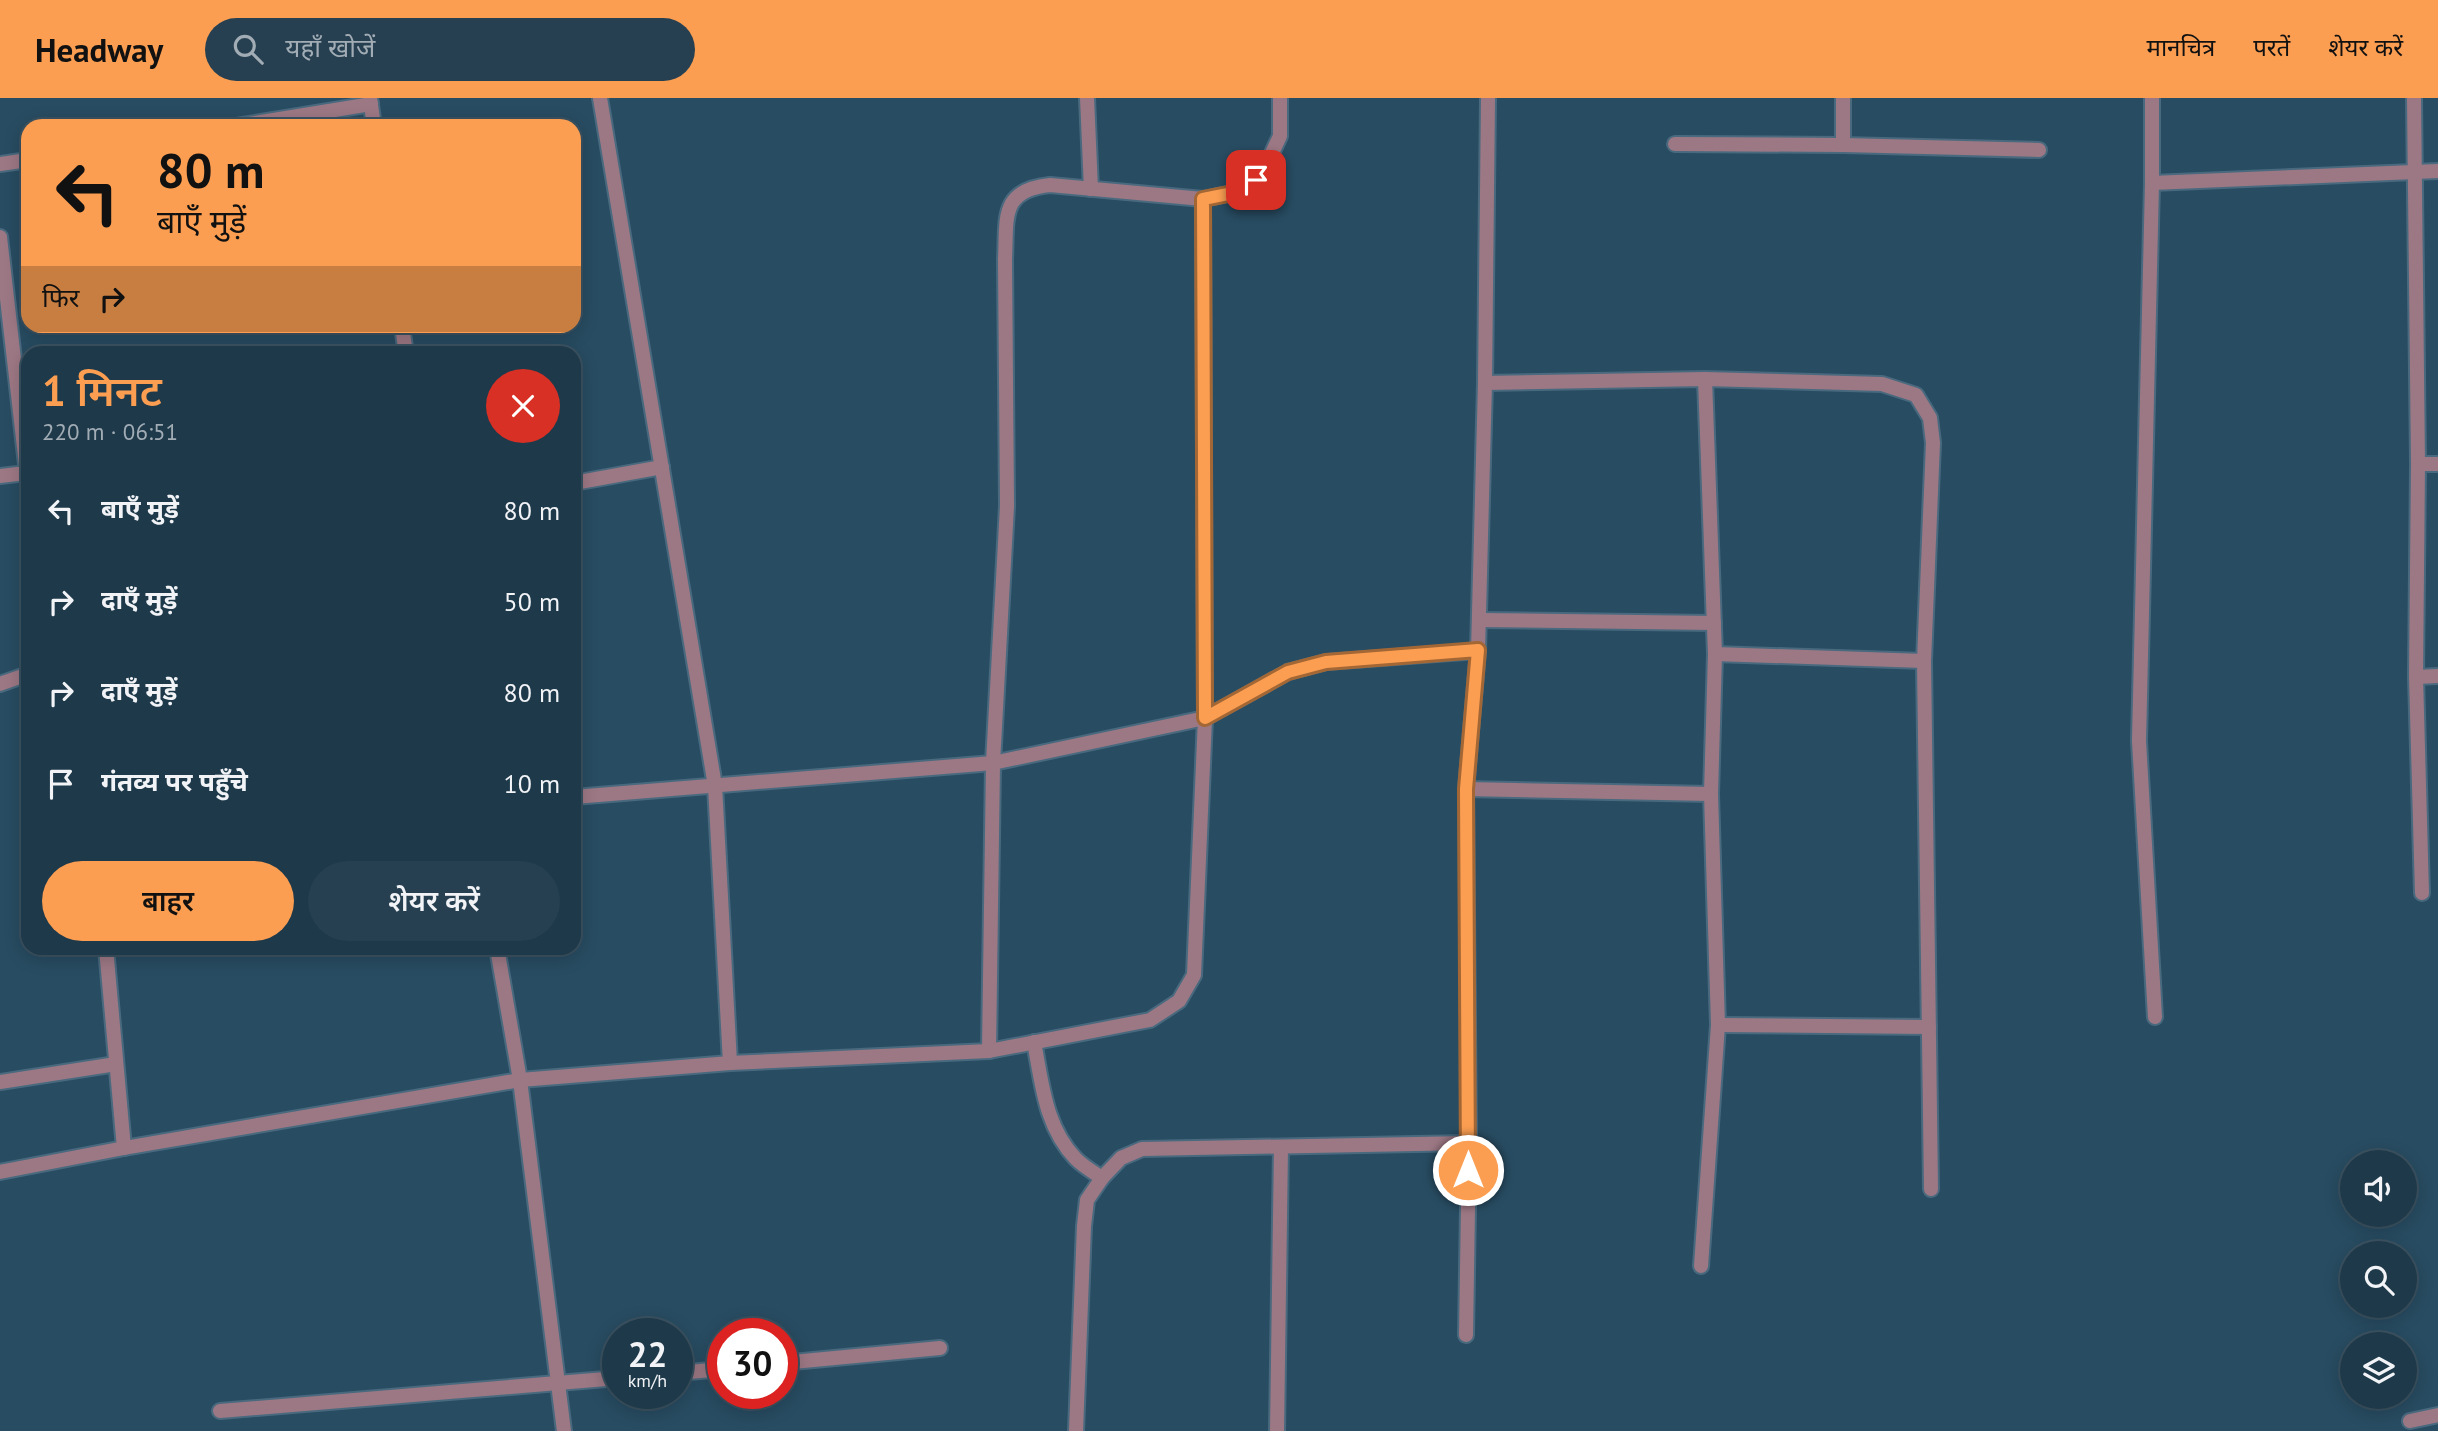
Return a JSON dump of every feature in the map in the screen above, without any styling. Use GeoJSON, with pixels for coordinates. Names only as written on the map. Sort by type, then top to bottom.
{"type":"FeatureCollection","features":[{"type":"Feature","properties":{"kind":"street"},"geometry":{"type":"LineString","coordinates":[[600,98],[715,786],[730,1063]]}},
{"type":"Feature","properties":{"kind":"street"},"geometry":{"type":"LineString","coordinates":[[1087,98],[1091,189]]}},
{"type":"Feature","properties":{"kind":"street"},"geometry":{"type":"LineString","coordinates":[[989,1051],[993,763],[1007,506],[1005,259],[1010,205],[1020,192],[1032,187],[1050,185],[1203,199],[1238,192],[1256,180],[1280,136],[1280,98]]}},
{"type":"Feature","properties":{"kind":"street"},"geometry":{"type":"LineString","coordinates":[[1466,1335],[1469,1143],[1466,789],[1479,620],[1488,98]]}},
{"type":"Feature","properties":{"kind":"street"},"geometry":{"type":"LineString","coordinates":[[1843,98],[1843,145]]}},
{"type":"Feature","properties":{"kind":"street"},"geometry":{"type":"LineString","coordinates":[[2152,98],[2139,740],[2155,1017]]}},
{"type":"Feature","properties":{"kind":"street"},"geometry":{"type":"LineString","coordinates":[[2414,98],[2418,464],[2416,677],[2422,893]]}},
{"type":"Feature","properties":{"kind":"street"},"geometry":{"type":"LineString","coordinates":[[275,119],[371,101],[373,119]]}},
{"type":"Feature","properties":{"kind":"street"},"geometry":{"type":"LineString","coordinates":[[1675,144],[2039,150]]}},
{"type":"Feature","properties":{"kind":"street"},"geometry":{"type":"LineString","coordinates":[[0,164],[21,161]]}},
{"type":"Feature","properties":{"kind":"street"},"geometry":{"type":"LineString","coordinates":[[2152,183],[2438,171]]}},
{"type":"Feature","properties":{"kind":"street"},"geometry":{"type":"LineString","coordinates":[[0,1172],[520,1080],[730,1063],[989,1051],[1150,1020],[1179,1001],[1194,975],[1205,718],[1203,199]]}},
{"type":"Feature","properties":{"kind":"street"},"geometry":{"type":"LineString","coordinates":[[0,237],[21,424]]}},
{"type":"Feature","properties":{"kind":"street"},"geometry":{"type":"LineString","coordinates":[[1485,383],[1705,379],[1882,384],[1916,395],[1930,418],[1933,443],[1923,661],[1931,1189]]}},
{"type":"Feature","properties":{"kind":"street"},"geometry":{"type":"LineString","coordinates":[[1701,1266],[1718,1025],[1711,793],[1715,654],[1705,379]]}},
{"type":"Feature","properties":{"kind":"street"},"geometry":{"type":"LineString","coordinates":[[2418,464],[2438,464]]}},
{"type":"Feature","properties":{"kind":"street"},"geometry":{"type":"LineString","coordinates":[[581,482],[662,467]]}},
{"type":"Feature","properties":{"kind":"street"},"geometry":{"type":"LineString","coordinates":[[0,476],[21,477]]}},
{"type":"Feature","properties":{"kind":"street"},"geometry":{"type":"LineString","coordinates":[[1479,620],[1714,624]]}},
{"type":"Feature","properties":{"kind":"street"},"geometry":{"type":"LineString","coordinates":[[581,796],[993,763],[1205,718],[1288,672],[1326,662],[1478,650]]}},
{"type":"Feature","properties":{"kind":"street"},"geometry":{"type":"LineString","coordinates":[[1715,654],[1923,661]]}},
{"type":"Feature","properties":{"kind":"street"},"geometry":{"type":"LineString","coordinates":[[0,684],[21,676]]}},
{"type":"Feature","properties":{"kind":"street"},"geometry":{"type":"LineString","coordinates":[[2416,677],[2438,677]]}},
{"type":"Feature","properties":{"kind":"street"},"geometry":{"type":"LineString","coordinates":[[1466,789],[1711,793]]}},
{"type":"Feature","properties":{"kind":"street"},"geometry":{"type":"LineString","coordinates":[[107,955],[124,1148]]}},
{"type":"Feature","properties":{"kind":"street"},"geometry":{"type":"LineString","coordinates":[[497,955],[520,1080],[564,1431]]}},
{"type":"Feature","properties":{"kind":"street"},"geometry":{"type":"LineString","coordinates":[[1718,1025],[1930,1027]]}},
{"type":"Feature","properties":{"kind":"street"},"geometry":{"type":"LineString","coordinates":[[1034,1042],[1047,1109],[1060,1138],[1076,1159],[1102,1178]]}},
{"type":"Feature","properties":{"kind":"street"},"geometry":{"type":"LineString","coordinates":[[0,1082],[116,1065]]}},
{"type":"Feature","properties":{"kind":"street"},"geometry":{"type":"LineString","coordinates":[[1076,1431],[1087,1200],[1102,1178],[1121,1158],[1142,1149],[1469,1143]]}},
{"type":"Feature","properties":{"kind":"street"},"geometry":{"type":"LineString","coordinates":[[1277,1431],[1281,1147]]}},
{"type":"Feature","properties":{"kind":"street"},"geometry":{"type":"LineString","coordinates":[[798,1361],[940,1348]]}},
{"type":"Feature","properties":{"kind":"street"},"geometry":{"type":"LineString","coordinates":[[220,1412],[602,1380]]}},
{"type":"Feature","properties":{"kind":"street"},"geometry":{"type":"LineString","coordinates":[[2410,1421],[2438,1415]]}},
{"type":"Feature","properties":{"kind":"route"},"geometry":{"type":"LineString","coordinates":[[1256,180],[1238,192],[1203,199],[1205,718],[1288,672],[1326,662],[1478,650],[1466,789],[1468,1170]]}}]}
